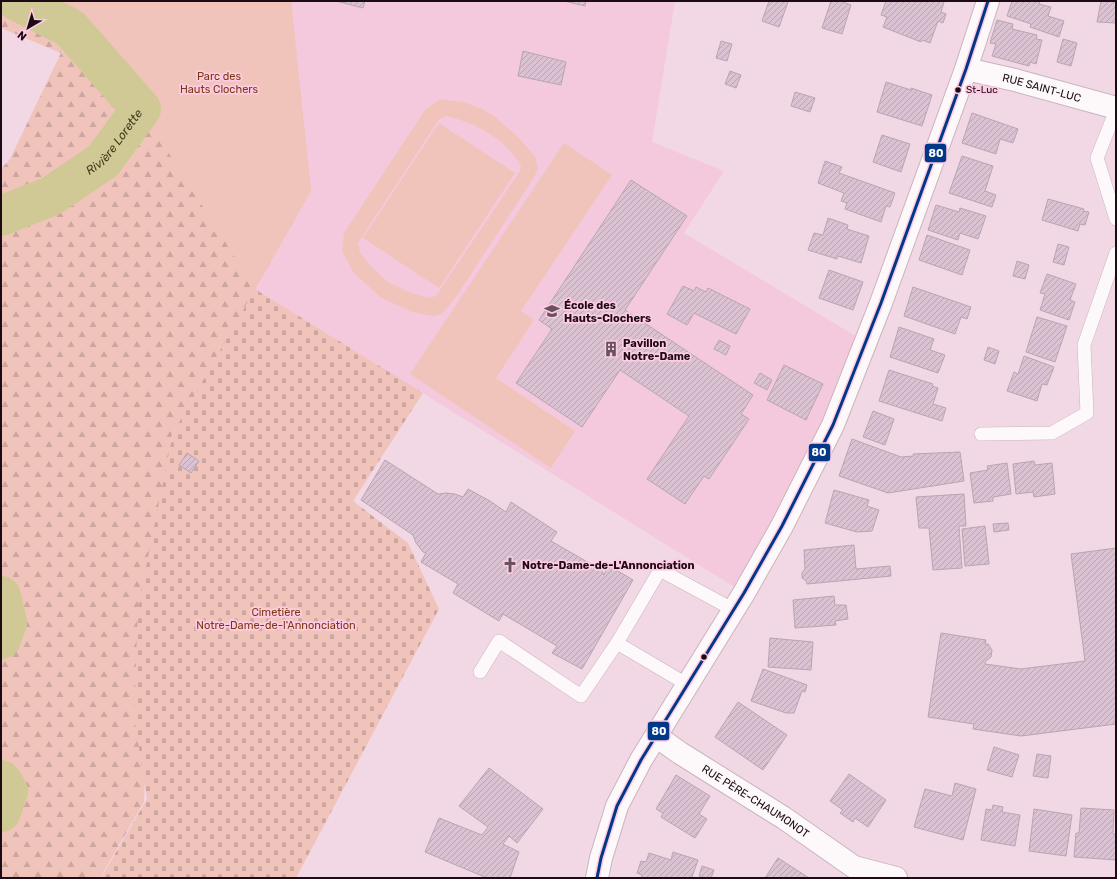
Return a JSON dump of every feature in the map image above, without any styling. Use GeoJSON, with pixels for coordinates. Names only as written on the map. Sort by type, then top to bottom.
{"type":"FeatureCollection","features":[{"type":"Feature","properties":{"kind":"street"},"geometry":{"type":"LineString","coordinates":[[597,878],[601,858],[617,806],[656,736],[734,610],[782,526],[833,425],[881,304],[966,69],[988,1]]}},
{"type":"Feature","properties":{"kind":"street","name":"RUE SAINT-LUC"},"geometry":{"type":"LineString","coordinates":[[966,69],[1015,80],[1116,109]]}},
{"type":"Feature","properties":{"kind":"street","name":"RUE PÈRE-CHAUMONOT"},"geometry":{"type":"LineString","coordinates":[[656,736],[680,753],[784,818],[862,872],[896,878]]}},
{"type":"Feature","properties":{"kind":"lane"},"geometry":{"type":"LineString","coordinates":[[1116,109],[1097,158],[1116,219]]}},
{"type":"Feature","properties":{"kind":"lane"},"geometry":{"type":"LineString","coordinates":[[981,434],[1052,432],[1087,413],[1084,345],[1116,252]]}},
{"type":"Feature","properties":{"kind":"lane"},"geometry":{"type":"LineString","coordinates":[[480,672],[499,641],[582,696],[617,643],[660,570],[734,610]]}},
{"type":"Feature","properties":{"kind":"lane"},"geometry":{"type":"LineString","coordinates":[[617,643],[688,685]]}},
{"type":"Feature","properties":{"kind":"shaded area","name":"École des Hauts-Clochers"},"geometry":{"type":"Polygon","coordinates":[[[17,1],[675,1],[652,142],[724,171],[684,233],[869,344],[744,593],[255,289],[141,109],[17,1]]]}},
{"type":"Feature","properties":{"kind":"green space"},"geometry":{"type":"Polygon","coordinates":[[[1,1],[291,1],[311,191],[172,435],[153,560],[144,802],[100,878],[1,878],[1,169],[10,159],[61,53],[1,28],[1,1]]]}},
{"type":"Feature","properties":{"kind":"green space","name":"Parc des Hauts Clochers"},"geometry":{"type":"Polygon","coordinates":[[[17,1],[291,1],[311,191],[255,289],[141,109],[70,28],[17,1]]]}},
{"type":"Feature","properties":{"kind":"green space"},"geometry":{"type":"Polygon","coordinates":[[[440,99],[463,102],[480,108],[494,116],[518,137],[535,156],[538,169],[456,297],[442,314],[433,316],[412,312],[380,297],[353,272],[342,250],[344,233],[425,110],[440,99]],[[446,116],[439,119],[358,243],[360,252],[369,264],[388,282],[409,292],[429,298],[436,296],[520,171],[521,166],[507,147],[489,133],[457,119],[446,116]]]}},
{"type":"Feature","properties":{"kind":"green space"},"geometry":{"type":"Polygon","coordinates":[[[439,123],[515,173],[439,288],[363,238],[439,123]]]}},
{"type":"Feature","properties":{"kind":"green space"},"geometry":{"type":"Polygon","coordinates":[[[564,143],[612,175],[521,311],[534,320],[496,378],[575,431],[551,468],[410,374],[564,143]]]}},
{"type":"Feature","properties":{"kind":"green space","name":"Cimetière Notre-Dame-de-l'Annonciation"},"geometry":{"type":"Polygon","coordinates":[[[255,289],[423,393],[353,501],[408,543],[439,609],[296,878],[101,878],[147,799],[134,717],[138,607],[173,433],[255,289]]]}},
{"type":"Feature","properties":{"kind":"building"},"geometry":{"type":"Polygon","coordinates":[[[336,1],[365,1],[363,8],[336,1]]]}},
{"type":"Feature","properties":{"kind":"building"},"geometry":{"type":"Polygon","coordinates":[[[564,1],[586,1],[585,6],[564,1]]]}},
{"type":"Feature","properties":{"kind":"building"},"geometry":{"type":"Polygon","coordinates":[[[769,1],[788,2],[779,27],[762,21],[769,1]]]}},
{"type":"Feature","properties":{"kind":"building"},"geometry":{"type":"Polygon","coordinates":[[[831,1],[840,1],[851,5],[842,34],[822,28],[831,1]]]}},
{"type":"Feature","properties":{"kind":"building"},"geometry":{"type":"Polygon","coordinates":[[[886,1],[941,1],[944,2],[941,12],[946,14],[943,23],[938,21],[930,43],[922,40],[921,42],[883,27],[887,17],[881,15],[886,1]]]}},
{"type":"Feature","properties":{"kind":"building"},"geometry":{"type":"Polygon","coordinates":[[[1012,1],[1040,1],[1039,4],[1051,7],[1048,16],[1064,21],[1059,37],[1030,27],[1031,24],[1007,16],[1012,1]]]}},
{"type":"Feature","properties":{"kind":"building"},"geometry":{"type":"Polygon","coordinates":[[[1101,1],[1116,1],[1116,23],[1097,22],[1101,1]]]}},
{"type":"Feature","properties":{"kind":"building"},"geometry":{"type":"Polygon","coordinates":[[[997,20],[1013,24],[1012,29],[1037,35],[1036,39],[1042,40],[1036,64],[1030,62],[1029,66],[992,56],[996,44],[990,43],[997,20]]]}},
{"type":"Feature","properties":{"kind":"building"},"geometry":{"type":"Polygon","coordinates":[[[1063,39],[1077,43],[1071,66],[1057,62],[1063,39]]]}},
{"type":"Feature","properties":{"kind":"building"},"geometry":{"type":"Polygon","coordinates":[[[721,41],[732,44],[727,61],[716,58],[721,41]]]}},
{"type":"Feature","properties":{"kind":"building"},"geometry":{"type":"Polygon","coordinates":[[[523,51],[566,62],[561,85],[518,76],[523,51]]]}},
{"type":"Feature","properties":{"kind":"building"},"geometry":{"type":"Polygon","coordinates":[[[730,71],[741,75],[736,88],[725,84],[730,71]]]}},
{"type":"Feature","properties":{"kind":"building"},"geometry":{"type":"Polygon","coordinates":[[[886,82],[932,95],[922,126],[877,112],[886,82]]]}},
{"type":"Feature","properties":{"kind":"building"},"geometry":{"type":"Polygon","coordinates":[[[795,92],[815,98],[810,112],[791,106],[795,92]]]}},
{"type":"Feature","properties":{"kind":"building"},"geometry":{"type":"Polygon","coordinates":[[[972,113],[1018,129],[1013,143],[1000,139],[996,154],[962,143],[972,113]]]}},
{"type":"Feature","properties":{"kind":"building"},"geometry":{"type":"Polygon","coordinates":[[[882,135],[910,144],[901,172],[873,162],[882,135]]]}},
{"type":"Feature","properties":{"kind":"building"},"geometry":{"type":"Polygon","coordinates":[[[962,156],[993,166],[985,191],[996,195],[992,207],[949,193],[962,156]]]}},
{"type":"Feature","properties":{"kind":"building"},"geometry":{"type":"Polygon","coordinates":[[[825,161],[842,167],[839,173],[895,193],[890,207],[886,206],[881,222],[845,209],[847,203],[841,201],[844,193],[818,183],[825,161]]]}},
{"type":"Feature","properties":{"kind":"building","name":"Pavillon Notre-Dame"},"geometry":{"type":"Polygon","coordinates":[[[631,180],[687,216],[625,310],[753,395],[741,414],[749,419],[709,479],[704,476],[685,504],[647,479],[689,416],[620,370],[582,427],[516,383],[552,329],[539,320],[631,180]]]}},
{"type":"Feature","properties":{"kind":"building"},"geometry":{"type":"Polygon","coordinates":[[[1048,199],[1084,209],[1083,211],[1089,212],[1085,225],[1080,224],[1078,231],[1042,220],[1048,199]]]}},
{"type":"Feature","properties":{"kind":"building"},"geometry":{"type":"Polygon","coordinates":[[[936,205],[959,212],[960,208],[986,216],[978,239],[960,233],[958,240],[928,230],[936,205]]]}},
{"type":"Feature","properties":{"kind":"building"},"geometry":{"type":"Polygon","coordinates":[[[828,218],[848,225],[847,229],[869,236],[861,263],[838,256],[837,259],[808,250],[814,233],[823,235],[828,218]]]}},
{"type":"Feature","properties":{"kind":"building"},"geometry":{"type":"Polygon","coordinates":[[[927,235],[970,250],[962,275],[919,260],[927,235]]]}},
{"type":"Feature","properties":{"kind":"building"},"geometry":{"type":"Polygon","coordinates":[[[1058,244],[1069,247],[1064,265],[1053,262],[1058,244]]]}},
{"type":"Feature","properties":{"kind":"building"},"geometry":{"type":"Polygon","coordinates":[[[1017,261],[1029,265],[1025,279],[1013,276],[1017,261]]]}},
{"type":"Feature","properties":{"kind":"building"},"geometry":{"type":"Polygon","coordinates":[[[829,270],[863,282],[853,310],[819,298],[829,270]]]}},
{"type":"Feature","properties":{"kind":"building"},"geometry":{"type":"Polygon","coordinates":[[[1047,274],[1076,284],[1070,300],[1075,302],[1069,320],[1040,310],[1045,294],[1040,293],[1047,274]]]}},
{"type":"Feature","properties":{"kind":"building"},"geometry":{"type":"Polygon","coordinates":[[[683,286],[694,291],[696,287],[706,292],[708,288],[750,309],[736,334],[694,313],[687,325],[667,314],[683,286]]]}},
{"type":"Feature","properties":{"kind":"building"},"geometry":{"type":"Polygon","coordinates":[[[913,287],[971,307],[967,319],[961,317],[955,334],[904,316],[913,287]]]}},
{"type":"Feature","properties":{"kind":"building"},"geometry":{"type":"Polygon","coordinates":[[[1037,317],[1067,326],[1055,362],[1026,352],[1037,317]]]}},
{"type":"Feature","properties":{"kind":"building"},"geometry":{"type":"Polygon","coordinates":[[[899,327],[934,339],[930,350],[945,355],[938,373],[890,357],[899,327]]]}},
{"type":"Feature","properties":{"kind":"building"},"geometry":{"type":"Polygon","coordinates":[[[719,340],[730,346],[726,355],[714,349],[719,340]]]}},
{"type":"Feature","properties":{"kind":"building"},"geometry":{"type":"Polygon","coordinates":[[[988,347],[999,351],[995,364],[984,360],[988,347]]]}},
{"type":"Feature","properties":{"kind":"building"},"geometry":{"type":"Polygon","coordinates":[[[1024,356],[1054,367],[1047,385],[1042,384],[1037,401],[1007,391],[1014,372],[1018,374],[1024,356]]]}},
{"type":"Feature","properties":{"kind":"building"},"geometry":{"type":"Polygon","coordinates":[[[784,365],[823,384],[806,420],[767,400],[784,365]]]}},
{"type":"Feature","properties":{"kind":"building"},"geometry":{"type":"Polygon","coordinates":[[[889,370],[933,384],[932,386],[938,388],[933,404],[946,408],[942,421],[879,401],[889,370]]]}},
{"type":"Feature","properties":{"kind":"building"},"geometry":{"type":"Polygon","coordinates":[[[760,373],[772,380],[767,390],[754,383],[760,373]]]}},
{"type":"Feature","properties":{"kind":"building"},"geometry":{"type":"Polygon","coordinates":[[[873,411],[894,419],[885,445],[863,437],[873,411]]]}},
{"type":"Feature","properties":{"kind":"building"},"geometry":{"type":"Polygon","coordinates":[[[852,439],[901,457],[914,456],[913,454],[960,452],[964,481],[888,493],[839,476],[852,439]]]}},
{"type":"Feature","properties":{"kind":"building"},"geometry":{"type":"Polygon","coordinates":[[[187,453],[199,461],[191,473],[179,465],[187,453]]]}},
{"type":"Feature","properties":{"kind":"building","name":"Notre-Dame-de-L'Annonciation"},"geometry":{"type":"Polygon","coordinates":[[[385,460],[438,494],[455,494],[463,497],[468,489],[506,512],[511,502],[557,532],[551,541],[591,564],[597,565],[604,575],[608,565],[633,580],[582,669],[552,653],[557,646],[503,614],[499,621],[453,593],[458,584],[421,562],[426,553],[423,552],[416,543],[413,535],[361,500],[385,460]]]}},
{"type":"Feature","properties":{"kind":"building"},"geometry":{"type":"Polygon","coordinates":[[[1034,461],[1035,465],[1052,463],[1055,494],[1034,497],[1033,492],[1016,494],[1013,464],[1034,461]]]}},
{"type":"Feature","properties":{"kind":"building"},"geometry":{"type":"Polygon","coordinates":[[[1007,463],[1011,494],[993,497],[993,501],[974,503],[970,473],[988,470],[987,466],[1007,463]]]}},
{"type":"Feature","properties":{"kind":"building"},"geometry":{"type":"Polygon","coordinates":[[[834,490],[869,500],[867,506],[879,510],[872,531],[857,532],[825,523],[834,490]]]}},
{"type":"Feature","properties":{"kind":"building"},"geometry":{"type":"Polygon","coordinates":[[[964,494],[966,526],[959,526],[962,568],[933,570],[929,528],[919,528],[916,497],[964,494]]]}},
{"type":"Feature","properties":{"kind":"building"},"geometry":{"type":"Polygon","coordinates":[[[1008,523],[1009,530],[994,532],[993,524],[1008,523]]]}},
{"type":"Feature","properties":{"kind":"building"},"geometry":{"type":"Polygon","coordinates":[[[985,526],[989,564],[965,566],[962,529],[985,526]]]}},
{"type":"Feature","properties":{"kind":"building"},"geometry":{"type":"Polygon","coordinates":[[[854,545],[856,569],[890,566],[891,576],[807,584],[802,578],[802,573],[805,569],[804,550],[854,545]]]}},
{"type":"Feature","properties":{"kind":"building"},"geometry":{"type":"Polygon","coordinates":[[[1116,548],[1116,724],[1021,736],[973,729],[974,724],[928,717],[941,633],[986,640],[985,644],[988,644],[992,650],[991,657],[985,662],[985,664],[1021,669],[1085,661],[1071,554],[1116,548]]]}},
{"type":"Feature","properties":{"kind":"building"},"geometry":{"type":"Polygon","coordinates":[[[834,596],[835,605],[846,605],[848,619],[835,621],[836,625],[795,628],[793,600],[834,596]]]}},
{"type":"Feature","properties":{"kind":"building"},"geometry":{"type":"Polygon","coordinates":[[[770,638],[813,642],[811,670],[768,667],[770,638]]]}},
{"type":"Feature","properties":{"kind":"building"},"geometry":{"type":"Polygon","coordinates":[[[763,669],[807,685],[805,692],[802,691],[794,713],[786,713],[751,701],[763,669]]]}},
{"type":"Feature","properties":{"kind":"building"},"geometry":{"type":"Polygon","coordinates":[[[738,702],[787,735],[763,770],[715,737],[738,702]]]}},
{"type":"Feature","properties":{"kind":"building"},"geometry":{"type":"Polygon","coordinates":[[[994,747],[1019,755],[1012,777],[987,770],[994,747]]]}},
{"type":"Feature","properties":{"kind":"building"},"geometry":{"type":"Polygon","coordinates":[[[1037,754],[1051,756],[1048,778],[1033,776],[1037,754]]]}},
{"type":"Feature","properties":{"kind":"building"},"geometry":{"type":"Polygon","coordinates":[[[489,768],[543,809],[517,843],[509,836],[503,844],[519,852],[510,878],[487,878],[425,852],[439,818],[482,835],[488,827],[459,806],[489,768]]]}},
{"type":"Feature","properties":{"kind":"building"},"geometry":{"type":"Polygon","coordinates":[[[849,774],[886,800],[868,827],[855,818],[853,822],[840,813],[843,810],[830,801],[849,774]]]}},
{"type":"Feature","properties":{"kind":"building"},"geometry":{"type":"Polygon","coordinates":[[[676,775],[710,796],[699,814],[707,819],[695,838],[661,817],[663,813],[656,809],[676,775]]]}},
{"type":"Feature","properties":{"kind":"building"},"geometry":{"type":"Polygon","coordinates":[[[955,783],[976,789],[963,840],[914,827],[925,789],[952,796],[955,783]]]}},
{"type":"Feature","properties":{"kind":"building"},"geometry":{"type":"Polygon","coordinates":[[[993,805],[1003,807],[1002,812],[1020,815],[1015,846],[981,840],[986,809],[992,810],[993,805]]]}},
{"type":"Feature","properties":{"kind":"building"},"geometry":{"type":"Polygon","coordinates":[[[1081,808],[1114,810],[1113,834],[1116,834],[1116,860],[1074,857],[1076,833],[1079,833],[1081,808]]]}},
{"type":"Feature","properties":{"kind":"building"},"geometry":{"type":"Polygon","coordinates":[[[1034,809],[1072,815],[1066,856],[1029,851],[1034,809]]]}},
{"type":"Feature","properties":{"kind":"building"},"geometry":{"type":"Polygon","coordinates":[[[673,852],[698,860],[692,877],[695,878],[641,878],[642,875],[637,873],[641,861],[646,862],[649,853],[671,860],[673,852]]]}},
{"type":"Feature","properties":{"kind":"building"},"geometry":{"type":"Polygon","coordinates":[[[778,858],[809,878],[765,878],[778,858]]]}},
{"type":"Feature","properties":{"kind":"building"},"geometry":{"type":"Polygon","coordinates":[[[702,866],[714,870],[711,878],[699,876],[702,866]]]}},
{"type":"Feature","properties":{"kind":"waterway","name":"Rivière Lorette"},"geometry":{"type":"LineString","coordinates":[[1,216],[51,196],[103,161],[141,109],[70,28],[17,1]]}},
{"type":"Feature","properties":{"kind":"waterway","name":"Rivière Lorette"},"geometry":{"type":"LineString","coordinates":[[1,596],[7,623],[1,639]]}},
{"type":"Feature","properties":{"kind":"waterway","name":"Rivière Lorette"},"geometry":{"type":"LineString","coordinates":[[1,780],[8,791],[1,812]]}},
{"type":"Feature","properties":{"kind":"transit line","name":"80"},"geometry":{"type":"LineString","coordinates":[[597,878],[601,858],[617,806],[641,760],[744,593],[782,526],[833,425],[881,303],[966,69],[988,1]]}},
{"type":"Feature","properties":{"kind":"place","name":"St-Luc"},"geometry":{"type":"Point","coordinates":[958,90]}},
{"type":"Feature","properties":{"kind":"place","name":"École des Hauts-Clochers"},"geometry":{"type":"Point","coordinates":[552,311]}},
{"type":"Feature","properties":{"kind":"place","name":"Pavillon Notre-Dame"},"geometry":{"type":"Point","coordinates":[611,349]}},
{"type":"Feature","properties":{"kind":"place","name":"Notre-Dame-de-L'Annonciation"},"geometry":{"type":"Point","coordinates":[510,565]}}]}
